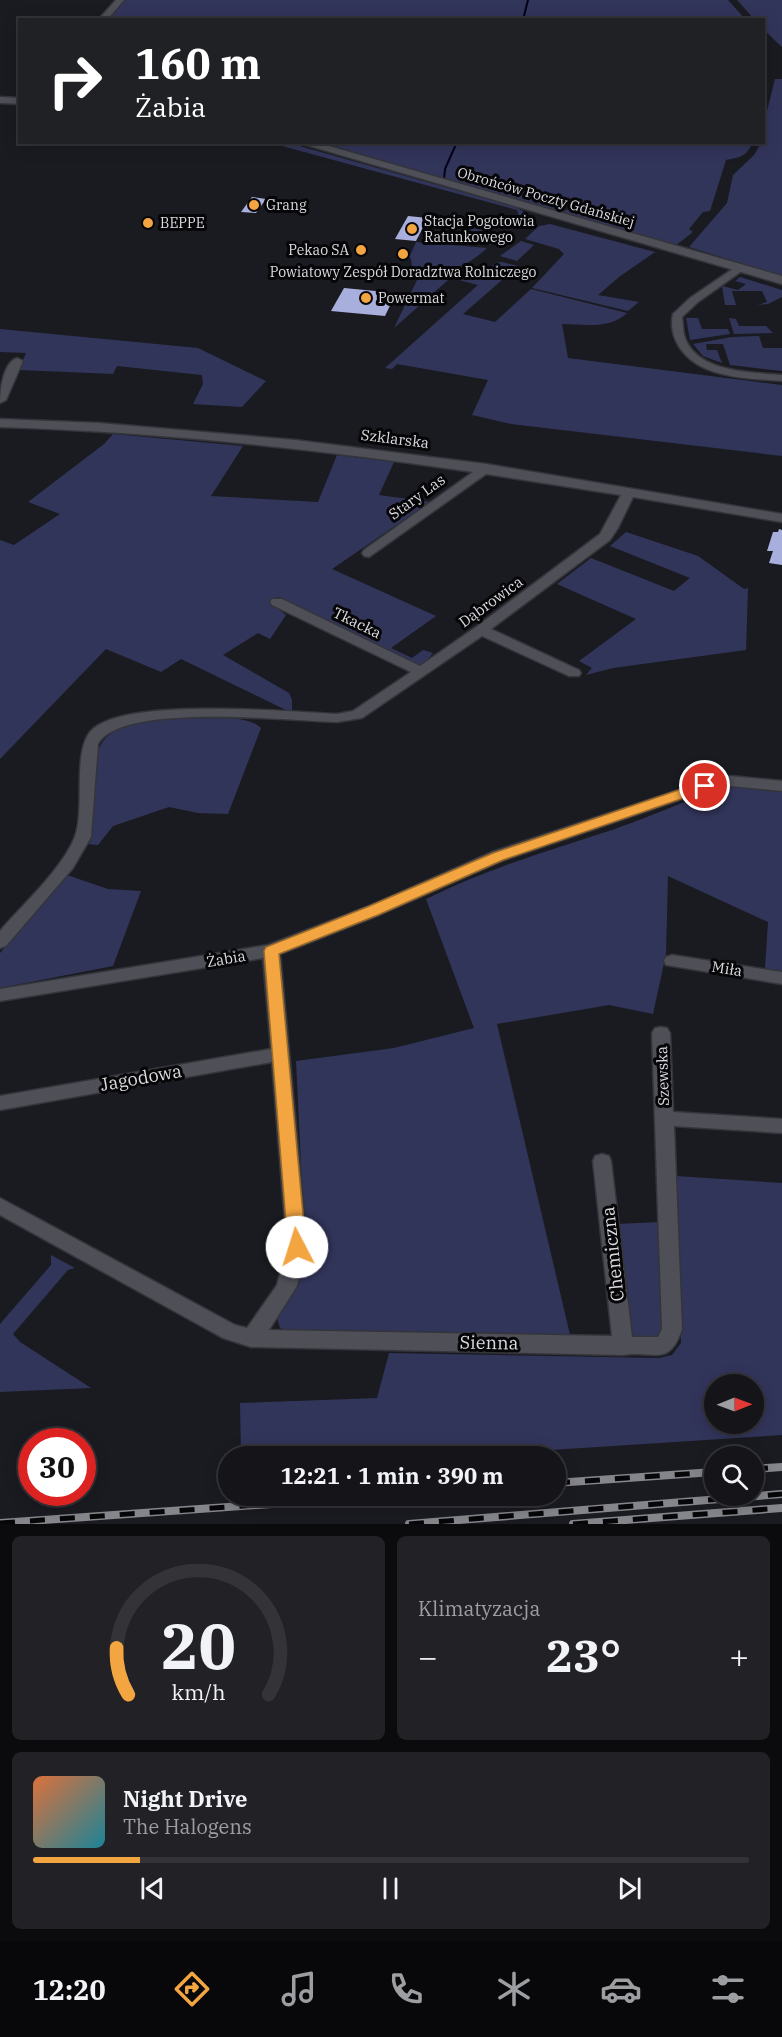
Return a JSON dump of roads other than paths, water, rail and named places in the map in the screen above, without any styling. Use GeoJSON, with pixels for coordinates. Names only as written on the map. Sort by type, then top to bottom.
{"type":"FeatureCollection","features":[{"type":"Feature","properties":{"kind":"street"},"geometry":{"type":"LineString","coordinates":[[104,18],[120,0]]}},
{"type":"Feature","properties":{"kind":"street"},"geometry":{"type":"LineString","coordinates":[[0,100],[18,101]]}},
{"type":"Feature","properties":{"kind":"street","name":"Obrońców Poczty Gdańskiej"},"geometry":{"type":"LineString","coordinates":[[308,144],[782,280]]}},
{"type":"Feature","properties":{"kind":"street"},"geometry":{"type":"LineString","coordinates":[[741,268],[694,300],[676,316],[680,340],[692,358],[709,367],[782,378]]}},
{"type":"Feature","properties":{"kind":"street"},"geometry":{"type":"LineString","coordinates":[[0,400],[17,361]]}},
{"type":"Feature","properties":{"kind":"street","name":"Szklarska"},"geometry":{"type":"LineString","coordinates":[[0,423],[128,428],[397,455],[782,518]]}},
{"type":"Feature","properties":{"kind":"street","name":"Stary Las"},"geometry":{"type":"LineString","coordinates":[[369,553],[486,468]]}},
{"type":"Feature","properties":{"kind":"street","name":"Dąbrowica"},"geometry":{"type":"LineString","coordinates":[[0,942],[67,864],[85,831],[91,744],[102,730],[159,715],[347,717],[374,706],[481,630],[605,537],[612,528],[629,492]]}},
{"type":"Feature","properties":{"kind":"street","name":"Tkacka"},"geometry":{"type":"LineString","coordinates":[[277,602],[422,672]]}},
{"type":"Feature","properties":{"kind":"street"},"geometry":{"type":"LineString","coordinates":[[481,630],[574,673]]}},
{"type":"Feature","properties":{"kind":"street","name":"Żabia"},"geometry":{"type":"LineString","coordinates":[[0,995],[271,951],[373,911],[498,856],[705,786],[730,781],[782,786]]}},
{"type":"Feature","properties":{"kind":"street"},"geometry":{"type":"LineString","coordinates":[[251,1338],[287,1290],[295,1271],[297,1247],[271,951]]}},
{"type":"Feature","properties":{"kind":"street","name":"Miła"},"geometry":{"type":"LineString","coordinates":[[672,961],[782,978]]}},
{"type":"Feature","properties":{"kind":"street","name":"Szewska"},"geometry":{"type":"LineString","coordinates":[[661,1033],[664,1118]]}},
{"type":"Feature","properties":{"kind":"street","name":"Jagodowa"},"geometry":{"type":"LineString","coordinates":[[0,1103],[281,1054]]}},
{"type":"Feature","properties":{"kind":"street"},"geometry":{"type":"LineString","coordinates":[[664,1118],[782,1126]]}},
{"type":"Feature","properties":{"kind":"street","name":"Sienna"},"geometry":{"type":"LineString","coordinates":[[0,1206],[144,1287],[230,1332],[251,1338],[656,1347],[663,1346],[671,1335],[664,1118]]}},
{"type":"Feature","properties":{"kind":"street","name":"Chemiczna"},"geometry":{"type":"LineString","coordinates":[[602,1161],[623,1346]]}},
{"type":"Feature","properties":{"kind":"waterway"},"geometry":{"type":"LineString","coordinates":[[524,18],[528,0]]}},
{"type":"Feature","properties":{"kind":"waterway"},"geometry":{"type":"LineString","coordinates":[[444,179],[445,169],[456,144]]}},
{"type":"Feature","properties":{"kind":"railway"},"geometry":{"type":"LineString","coordinates":[[764,1468],[782,1467]]}},
{"type":"Feature","properties":{"kind":"railway"},"geometry":{"type":"LineString","coordinates":[[566,1482],[704,1473]]}},
{"type":"Feature","properties":{"kind":"railway"},"geometry":{"type":"LineString","coordinates":[[409,1524],[782,1494]]}},
{"type":"Feature","properties":{"kind":"railway"},"geometry":{"type":"LineString","coordinates":[[0,1523],[243,1506]]}},
{"type":"Feature","properties":{"kind":"railway"},"geometry":{"type":"LineString","coordinates":[[573,1524],[782,1508]]}},
{"type":"Feature","properties":{"kind":"place","name":"Grang"},"geometry":{"type":"Point","coordinates":[254,205]}},
{"type":"Feature","properties":{"kind":"place","name":"BEPPE"},"geometry":{"type":"Point","coordinates":[148,223]}},
{"type":"Feature","properties":{"kind":"place","name":"Stacja Pogotowia Ratunkowego"},"geometry":{"type":"Point","coordinates":[412,229]}},
{"type":"Feature","properties":{"kind":"place","name":"Pekao SA"},"geometry":{"type":"Point","coordinates":[361,250]}},
{"type":"Feature","properties":{"kind":"place","name":"Powiatowy Zespół Doradztwa Rolniczego"},"geometry":{"type":"Point","coordinates":[403,254]}},
{"type":"Feature","properties":{"kind":"place","name":"Powermat"},"geometry":{"type":"Point","coordinates":[366,298]}}]}
